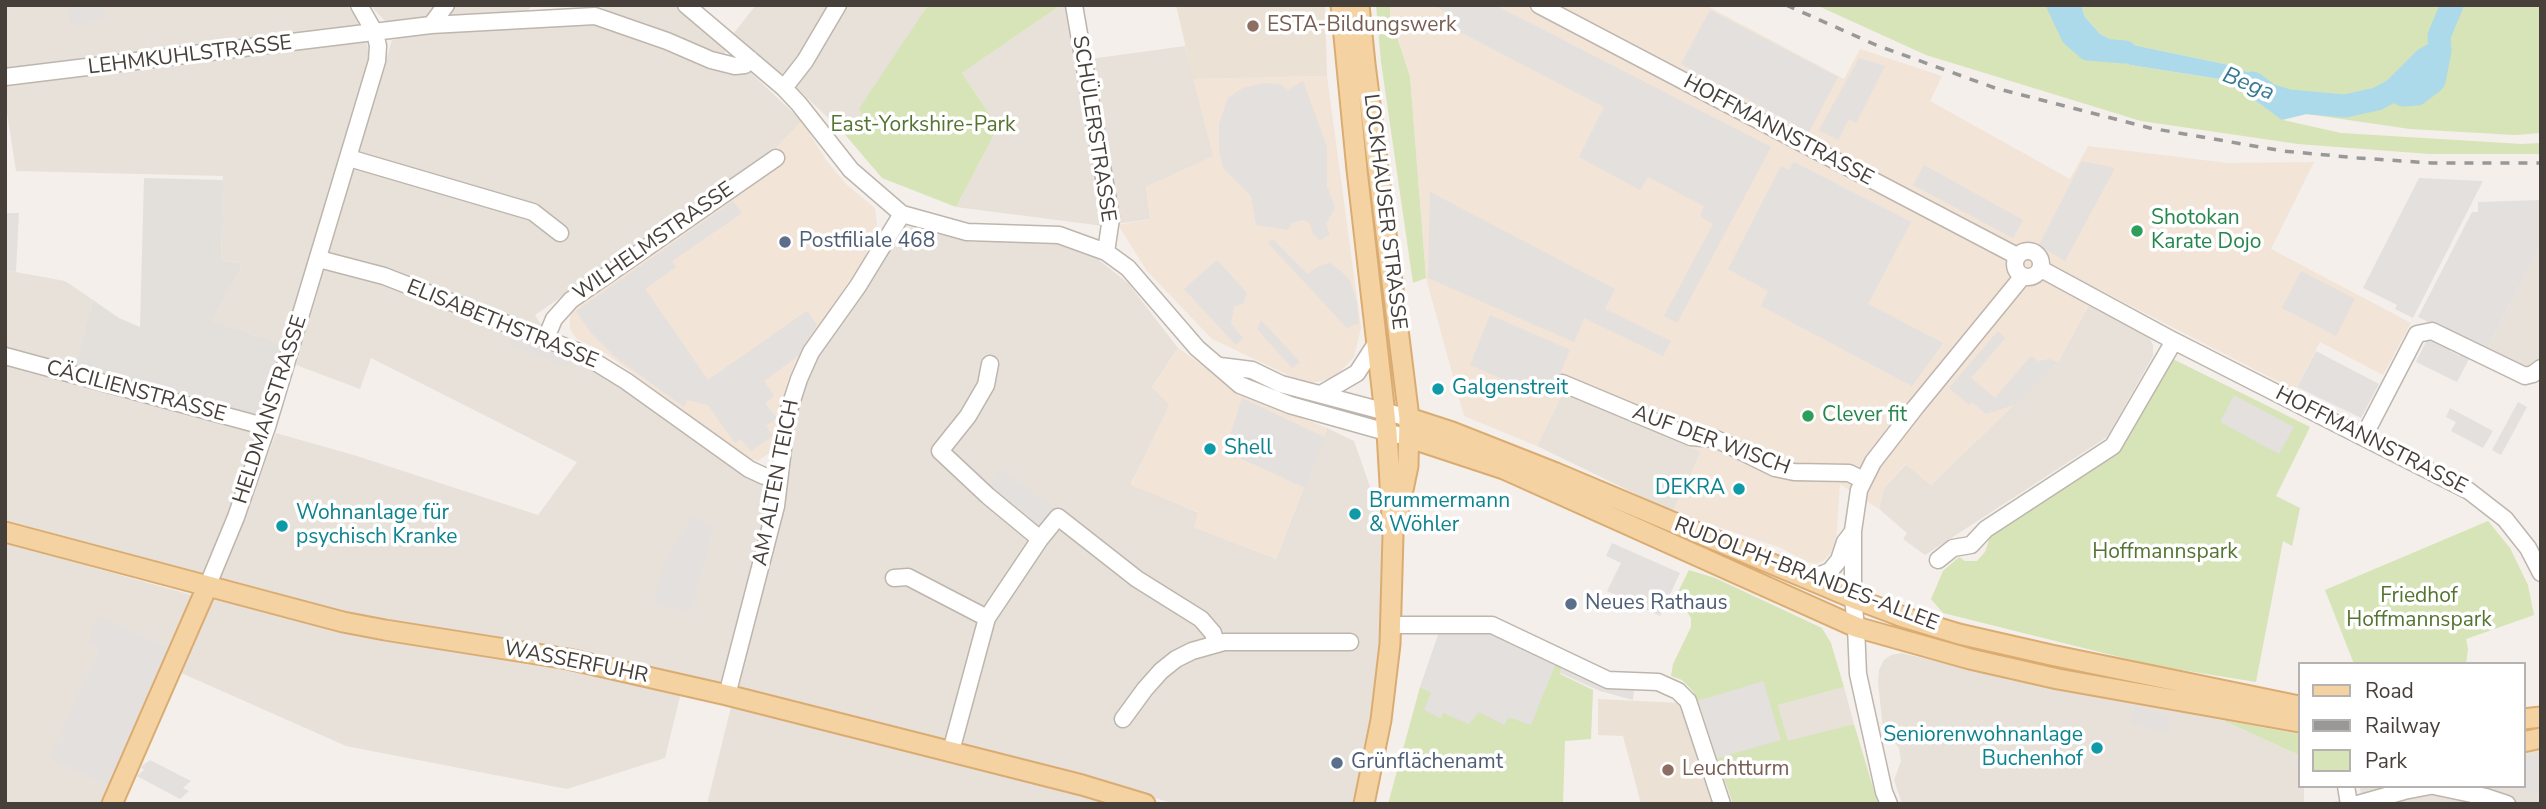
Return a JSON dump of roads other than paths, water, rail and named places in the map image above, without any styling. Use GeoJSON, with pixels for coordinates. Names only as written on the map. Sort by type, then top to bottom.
{"type":"FeatureCollection","features":[{"type":"Feature","properties":{"kind":"main road","name":"LOCKHAUSER STRASSE"},"geometry":{"type":"LineString","coordinates":[[1341,5],[1355,66],[1409,418],[1406,484],[1393,535]]}},
{"type":"Feature","properties":{"kind":"main road","name":"LOCKHAUSER STRASSE"},"geometry":{"type":"LineString","coordinates":[[1359,5],[1355,66],[1377,342],[1387,432],[1393,535]]}},
{"type":"Feature","properties":{"kind":"main road","name":"RUDOLPH-BRANDES-ALLEE"},"geometry":{"type":"LineString","coordinates":[[1409,418],[1556,473],[1853,598],[1959,634],[2149,677],[2298,706]]}},
{"type":"Feature","properties":{"kind":"main road","name":"RUDOLPH-BRANDES-ALLEE"},"geometry":{"type":"LineString","coordinates":[[1410,438],[1504,469],[1856,626],[1970,659],[2046,676],[2298,722]]}},
{"type":"Feature","properties":{"kind":"main road","name":"WASSERFUHR"},"geometry":{"type":"LineString","coordinates":[[5,532],[207,587],[374,628],[568,659],[727,695],[951,751],[1145,804]]}},
{"type":"Feature","properties":{"kind":"main road"},"geometry":{"type":"LineString","coordinates":[[1364,804],[1381,720],[1392,625],[1393,535]]}},
{"type":"Feature","properties":{"kind":"main road","name":"HELDMANSTRASSE"},"geometry":{"type":"LineString","coordinates":[[112,804],[207,587]]}},
{"type":"Feature","properties":{"kind":"street","name":"HELDMANSTRASSE"},"geometry":{"type":"LineString","coordinates":[[207,587],[236,517],[267,428],[377,61],[375,33],[359,5]]}},
{"type":"Feature","properties":{"kind":"street"},"geometry":{"type":"LineString","coordinates":[[431,25],[446,5]]}},
{"type":"Feature","properties":{"kind":"street"},"geometry":{"type":"LineString","coordinates":[[686,5],[784,89],[851,170],[902,214],[967,232],[1059,235],[1106,252],[1128,268],[1188,338],[1240,385],[1290,405],[1410,438]]}},
{"type":"Feature","properties":{"kind":"street"},"geometry":{"type":"LineString","coordinates":[[784,89],[838,5]]}},
{"type":"Feature","properties":{"kind":"street","name":"SCHÜLERSTRASSE"},"geometry":{"type":"LineString","coordinates":[[1074,5],[1111,218],[1106,252]]}},
{"type":"Feature","properties":{"kind":"street","name":"HOFFMANNSTRASSE"},"geometry":{"type":"LineString","coordinates":[[1539,5],[2017,256]]}},
{"type":"Feature","properties":{"kind":"street","name":"LEHMKUHLSTRASSE"},"geometry":{"type":"LineString","coordinates":[[5,77],[431,25],[593,11]]}},
{"type":"Feature","properties":{"kind":"street"},"geometry":{"type":"LineString","coordinates":[[593,11],[711,60],[735,66],[745,65],[750,59]]}},
{"type":"Feature","properties":{"kind":"street"},"geometry":{"type":"LineString","coordinates":[[349,158],[533,212],[560,233]]}},
{"type":"Feature","properties":{"kind":"street","name":"WILHELMSTRASSE"},"geometry":{"type":"LineString","coordinates":[[546,338],[554,319],[571,300],[776,158]]}},
{"type":"Feature","properties":{"kind":"street","name":"AM ALTEN TEICH"},"geometry":{"type":"LineString","coordinates":[[727,695],[776,506],[787,416],[799,379],[811,352],[858,286],[902,214]]}},
{"type":"Feature","properties":{"kind":"street"},"geometry":{"type":"LineString","coordinates":[[2025,251],[2034,251],[2041,258],[2041,269],[2034,276],[2023,276],[2015,268],[2017,256],[2025,251]]}},
{"type":"Feature","properties":{"kind":"street","name":"ELISABETHSTRASSE"},"geometry":{"type":"LineString","coordinates":[[319,259],[384,276],[546,338],[595,360],[749,470],[764,476],[779,477]]}},
{"type":"Feature","properties":{"kind":"street","name":"HOFFMANNSTRASSE"},"geometry":{"type":"LineString","coordinates":[[2041,269],[2174,341],[2463,488],[2489,504],[2515,530],[2541,573]]}},
{"type":"Feature","properties":{"kind":"street"},"geometry":{"type":"LineString","coordinates":[[1889,804],[1858,674],[1853,598],[1854,510],[1863,480],[1873,462],[2023,276]]}},
{"type":"Feature","properties":{"kind":"street"},"geometry":{"type":"LineString","coordinates":[[2364,436],[2417,334],[2432,331],[2525,376],[2541,368]]}},
{"type":"Feature","properties":{"kind":"street"},"geometry":{"type":"LineString","coordinates":[[1938,560],[1953,548],[1971,545],[1986,528],[2113,446],[2174,341]]}},
{"type":"Feature","properties":{"kind":"street"},"geometry":{"type":"LineString","coordinates":[[1321,394],[1357,373],[1377,342]]}},
{"type":"Feature","properties":{"kind":"street","name":"CÄCILIENSTRASSE"},"geometry":{"type":"LineString","coordinates":[[5,356],[267,428]]}},
{"type":"Feature","properties":{"kind":"street"},"geometry":{"type":"LineString","coordinates":[[990,364],[986,385],[968,416],[940,451],[1040,539]]}},
{"type":"Feature","properties":{"kind":"street"},"geometry":{"type":"LineString","coordinates":[[1220,366],[1252,370],[1281,384],[1409,418]]}},
{"type":"Feature","properties":{"kind":"street","name":"AUF DER WISCH"},"geometry":{"type":"LineString","coordinates":[[1562,383],[1692,437],[1716,439],[1776,468],[1794,472],[1849,473],[1863,480]]}},
{"type":"Feature","properties":{"kind":"street"},"geometry":{"type":"LineString","coordinates":[[951,751],[987,618],[1058,517],[1137,579],[1201,619],[1213,633],[1216,644]]}},
{"type":"Feature","properties":{"kind":"street"},"geometry":{"type":"LineString","coordinates":[[1803,577],[1818,576],[1830,571],[1853,531]]}},
{"type":"Feature","properties":{"kind":"street"},"geometry":{"type":"LineString","coordinates":[[894,578],[908,577],[987,618]]}},
{"type":"Feature","properties":{"kind":"street"},"geometry":{"type":"LineString","coordinates":[[1392,625],[1492,625],[1608,680],[1658,682],[1678,691],[1688,701],[1722,804]]}},
{"type":"Feature","properties":{"kind":"street"},"geometry":{"type":"LineString","coordinates":[[1123,719],[1161,671],[1192,651],[1224,642],[1350,642]]}},
{"type":"Feature","properties":{"kind":"street"},"geometry":{"type":"LineString","coordinates":[[2358,804],[2421,788]]}},
{"type":"Feature","properties":{"kind":"street"},"geometry":{"type":"LineString","coordinates":[[2442,788],[2507,804]]}},
{"type":"Feature","properties":{"kind":"water"},"geometry":{"type":"Polygon","coordinates":[[[2065,5],[2081,5],[2085,17],[2100,34],[2114,41],[2229,65],[2253,74],[2287,104],[2307,114],[2282,120],[2220,79],[2130,65],[2096,49],[2079,30],[2065,5]]]}},
{"type":"Feature","properties":{"kind":"waterway","name":"Bega"},"geometry":{"type":"LineString","coordinates":[[2058,5],[2072,35],[2088,49],[2125,52]]}},
{"type":"Feature","properties":{"kind":"waterway","name":"Bega"},"geometry":{"type":"LineString","coordinates":[[2253,83],[2269,95],[2289,101],[2345,106],[2377,99],[2394,90],[2425,59],[2440,51],[2439,36],[2452,5]]}},
{"type":"Feature","properties":{"kind":"waterway"},"geometry":{"type":"LineString","coordinates":[[2394,90],[2403,95],[2417,94],[2434,81],[2440,51]]}},
{"type":"Feature","properties":{"kind":"railway"},"geometry":{"type":"LineString","coordinates":[[1786,5],[1876,45],[1995,88],[2150,128],[2283,151],[2358,158],[2432,163],[2541,163]]}},
{"type":"Feature","properties":{"kind":"place","name":"ESTA-Bildungswerk"},"geometry":{"type":"Point","coordinates":[1253,26]}},
{"type":"Feature","properties":{"kind":"place","name":"Shotokan Karate Dojo"},"geometry":{"type":"Point","coordinates":[2137,231]}},
{"type":"Feature","properties":{"kind":"place","name":"Postfiliale 468"},"geometry":{"type":"Point","coordinates":[785,242]}},
{"type":"Feature","properties":{"kind":"place","name":"Galgenstreit"},"geometry":{"type":"Point","coordinates":[1438,389]}},
{"type":"Feature","properties":{"kind":"place","name":"Clever fit"},"geometry":{"type":"Point","coordinates":[1808,416]}},
{"type":"Feature","properties":{"kind":"place","name":"Shell"},"geometry":{"type":"Point","coordinates":[1210,449]}},
{"type":"Feature","properties":{"kind":"place","name":"DEKRA"},"geometry":{"type":"Point","coordinates":[1739,489]}},
{"type":"Feature","properties":{"kind":"place","name":"Brummermann & Wöhler"},"geometry":{"type":"Point","coordinates":[1355,514]}},
{"type":"Feature","properties":{"kind":"place","name":"Wohnanlage für psychisch Kranke"},"geometry":{"type":"Point","coordinates":[282,526]}},
{"type":"Feature","properties":{"kind":"place","name":"Neues Rathaus"},"geometry":{"type":"Point","coordinates":[1571,604]}},
{"type":"Feature","properties":{"kind":"place","name":"Seniorenwohnanlage Buchenhof"},"geometry":{"type":"Point","coordinates":[2097,748]}},
{"type":"Feature","properties":{"kind":"place","name":"Grünflächenamt"},"geometry":{"type":"Point","coordinates":[1337,763]}},
{"type":"Feature","properties":{"kind":"place","name":"Leuchtturm"},"geometry":{"type":"Point","coordinates":[1668,770]}},
{"type":"Feature","properties":{"kind":"park label","name":"East-Yorkshire-Park"},"geometry":{"type":"Point","coordinates":[923,126]}},
{"type":"Feature","properties":{"kind":"park label","name":"Hoffmannspark"},"geometry":{"type":"Point","coordinates":[2165,553]}},
{"type":"Feature","properties":{"kind":"park label","name":"Friedhof Hoffmannspark"},"geometry":{"type":"Point","coordinates":[2419,609]}}]}
